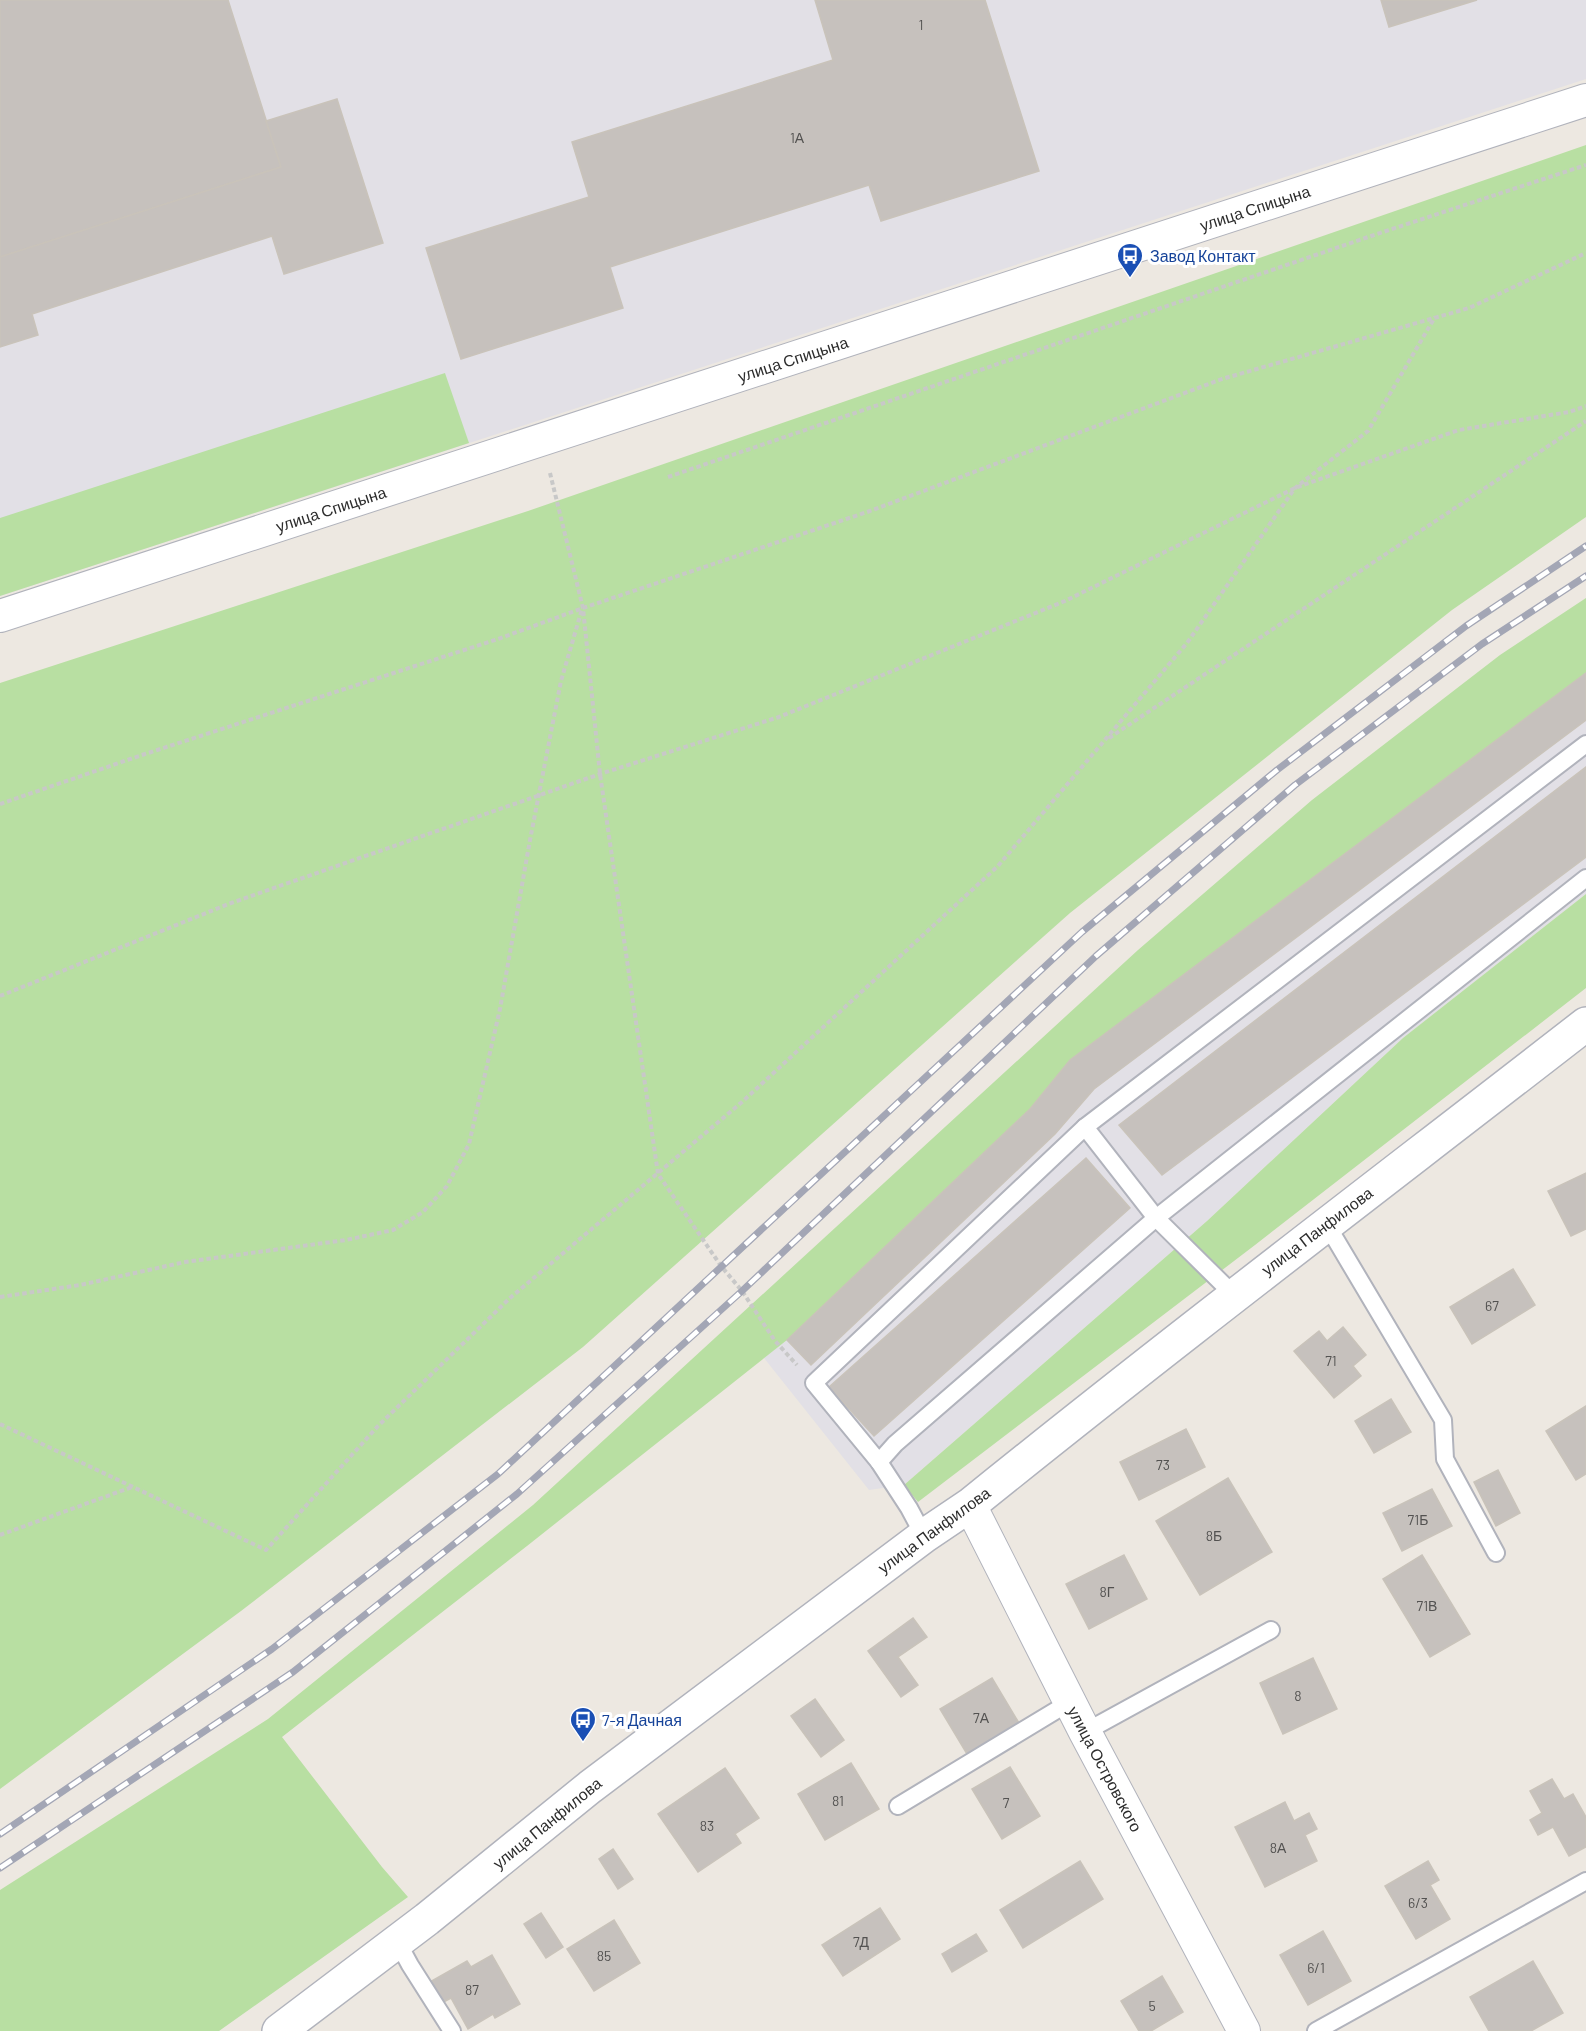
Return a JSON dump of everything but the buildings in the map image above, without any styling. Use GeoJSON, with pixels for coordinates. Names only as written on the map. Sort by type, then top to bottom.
{"type":"FeatureCollection","features":[{"type":"Feature","properties":{"kind":"main road","name":"улица Панфилова"},"geometry":{"type":"LineString","coordinates":[[279,2031],[397,1941],[590,1787],[924,1536],[970,1505],[1234,1295],[1586,1024]]}},
{"type":"Feature","properties":{"kind":"street","name":"улица Спицына"},"geometry":{"type":"LineString","coordinates":[[0,616],[1586,100]]}},
{"type":"Feature","properties":{"kind":"street","name":"улица Островского"},"geometry":{"type":"LineString","coordinates":[[970,1505],[1085,1732],[1241,2030]]}},
{"type":"Feature","properties":{"kind":"lane"},"geometry":{"type":"LineString","coordinates":[[924,1536],[879,1462],[814,1383],[1085,1127],[1586,744]]}},
{"type":"Feature","properties":{"kind":"lane"},"geometry":{"type":"LineString","coordinates":[[879,1462],[904,1436],[1156,1218],[1586,878]]}},
{"type":"Feature","properties":{"kind":"lane"},"geometry":{"type":"LineString","coordinates":[[1085,1127],[1156,1218],[1234,1295]]}},
{"type":"Feature","properties":{"kind":"lane"},"geometry":{"type":"LineString","coordinates":[[1327,1225],[1443,1420],[1444,1459],[1496,1553]]}},
{"type":"Feature","properties":{"kind":"lane"},"geometry":{"type":"LineString","coordinates":[[1085,1732],[1271,1630]]}},
{"type":"Feature","properties":{"kind":"lane"},"geometry":{"type":"LineString","coordinates":[[898,1806],[1070,1702]]}},
{"type":"Feature","properties":{"kind":"lane"},"geometry":{"type":"LineString","coordinates":[[1316,2031],[1586,1881]]}},
{"type":"Feature","properties":{"kind":"lane"},"geometry":{"type":"LineString","coordinates":[[397,1941],[453,2031]]}},
{"type":"Feature","properties":{"kind":"path"},"geometry":{"type":"LineString","coordinates":[[668,477],[1377,234],[1586,165]]}},
{"type":"Feature","properties":{"kind":"path"},"geometry":{"type":"LineString","coordinates":[[0,804],[142,755],[498,639],[870,511],[1222,379],[1469,308],[1586,253]]}},
{"type":"Feature","properties":{"kind":"path"},"geometry":{"type":"LineString","coordinates":[[0,1424],[266,1550],[378,1426],[510,1298],[742,1102],[998,866],[1187,643],[1295,488],[1368,431],[1435,318]]}},
{"type":"Feature","properties":{"kind":"path"},"geometry":{"type":"LineString","coordinates":[[0,996],[231,903],[600,774],[779,717],[1065,601],[1295,488],[1459,430],[1569,412],[1586,406]]}},
{"type":"Feature","properties":{"kind":"path"},"geometry":{"type":"LineString","coordinates":[[1103,742],[1586,421]]}},
{"type":"Feature","properties":{"kind":"path"},"geometry":{"type":"LineString","coordinates":[[542,441],[583,608],[600,774],[658,1174],[775,1341],[814,1383]]}},
{"type":"Feature","properties":{"kind":"path"},"geometry":{"type":"LineString","coordinates":[[0,1297],[80,1285],[185,1262],[346,1240],[393,1230],[423,1212],[447,1186],[469,1144],[500,1009],[561,681],[583,608]]}},
{"type":"Feature","properties":{"kind":"path"},"geometry":{"type":"LineString","coordinates":[[0,1535],[133,1487]]}},
{"type":"Feature","properties":{"kind":"shaded area"},"geometry":{"type":"Polygon","coordinates":[[[0,0],[1586,0],[1586,79],[0,596],[0,0]]]}},
{"type":"Feature","properties":{"kind":"shaded area"},"geometry":{"type":"Polygon","coordinates":[[[1586,673],[1586,894],[1403,1038],[1207,1221],[904,1485],[869,1490],[764,1358],[787,1340],[1030,1109],[1070,1060],[1586,673]]]}},
{"type":"Feature","properties":{"kind":"green space"},"geometry":{"type":"Polygon","coordinates":[[[1586,145],[1586,517],[1452,610],[1070,913],[583,1347],[241,1611],[0,1789],[0,683],[528,511],[1586,145]]]}},
{"type":"Feature","properties":{"kind":"green space"},"geometry":{"type":"Polygon","coordinates":[[[445,373],[469,443],[0,596],[0,518],[445,373]]]}},
{"type":"Feature","properties":{"kind":"green space"},"geometry":{"type":"Polygon","coordinates":[[[1586,598],[1586,673],[1070,1060],[1030,1109],[787,1340],[282,1737],[382,1867],[408,1897],[219,2031],[0,2031],[0,1890],[268,1719],[533,1505],[1138,950],[1312,800],[1500,655],[1586,598]]]}},
{"type":"Feature","properties":{"kind":"green space"},"geometry":{"type":"Polygon","coordinates":[[[1586,894],[1586,988],[1255,1245],[918,1502],[904,1485],[1207,1221],[1403,1038],[1586,894]]]}},
{"type":"Feature","properties":{"kind":"railway"},"geometry":{"type":"LineString","coordinates":[[0,1834],[272,1649],[498,1474],[1082,932],[1277,770],[1466,626],[1586,546]]}},
{"type":"Feature","properties":{"kind":"railway"},"geometry":{"type":"LineString","coordinates":[[0,1868],[293,1672],[517,1494],[742,1291],[1096,956],[1295,785],[1482,644],[1586,576]]}},
{"type":"Feature","properties":{"kind":"place","name":"Завод Контакт"},"geometry":{"type":"Point","coordinates":[1130,279]}},
{"type":"Feature","properties":{"kind":"place","name":"7-я Дачная"},"geometry":{"type":"Point","coordinates":[583,1743]}}]}
